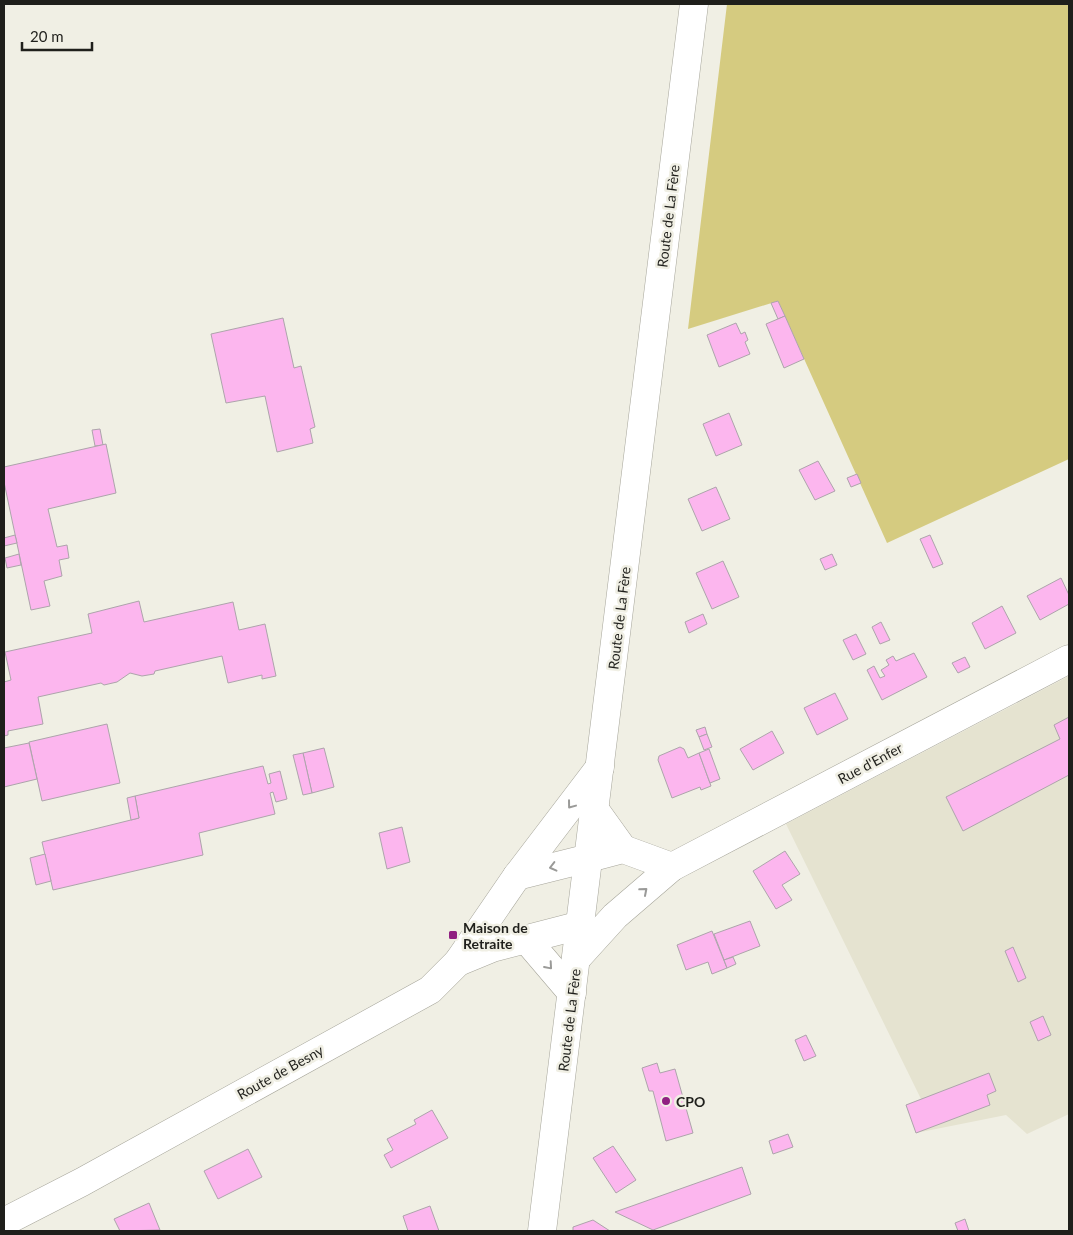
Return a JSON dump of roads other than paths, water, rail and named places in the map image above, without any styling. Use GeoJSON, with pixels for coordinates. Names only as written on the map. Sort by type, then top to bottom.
{"type":"FeatureCollection","features":[{"type":"Feature","properties":{"kind":"main road","name":"Route de La Fère"},"geometry":{"type":"LineString","coordinates":[[542,1231],[694,4]]}},
{"type":"Feature","properties":{"kind":"main road","name":"Rue d'Enfer"},"geometry":{"type":"LineString","coordinates":[[576,960],[616,916],[672,867],[1069,658]]}},
{"type":"Feature","properties":{"kind":"main road","name":"Route de Besny"},"geometry":{"type":"LineString","coordinates":[[4,1222],[82,1182],[430,990],[458,962],[517,876],[600,766]]}},
{"type":"Feature","properties":{"kind":"main road"},"geometry":{"type":"LineString","coordinates":[[595,810],[623,849],[672,867]]}},
{"type":"Feature","properties":{"kind":"main road"},"geometry":{"type":"LineString","coordinates":[[517,876],[623,849]]}},
{"type":"Feature","properties":{"kind":"main road"},"geometry":{"type":"LineString","coordinates":[[458,962],[492,948],[616,916]]}},
{"type":"Feature","properties":{"kind":"main road"},"geometry":{"type":"LineString","coordinates":[[526,939],[572,993]]}},
{"type":"Feature","properties":{"kind":"place","name":"Maison de Retraite"},"geometry":{"type":"Point","coordinates":[453,935]}},
{"type":"Feature","properties":{"kind":"place","name":"CPO"},"geometry":{"type":"Point","coordinates":[666,1101]}}]}
